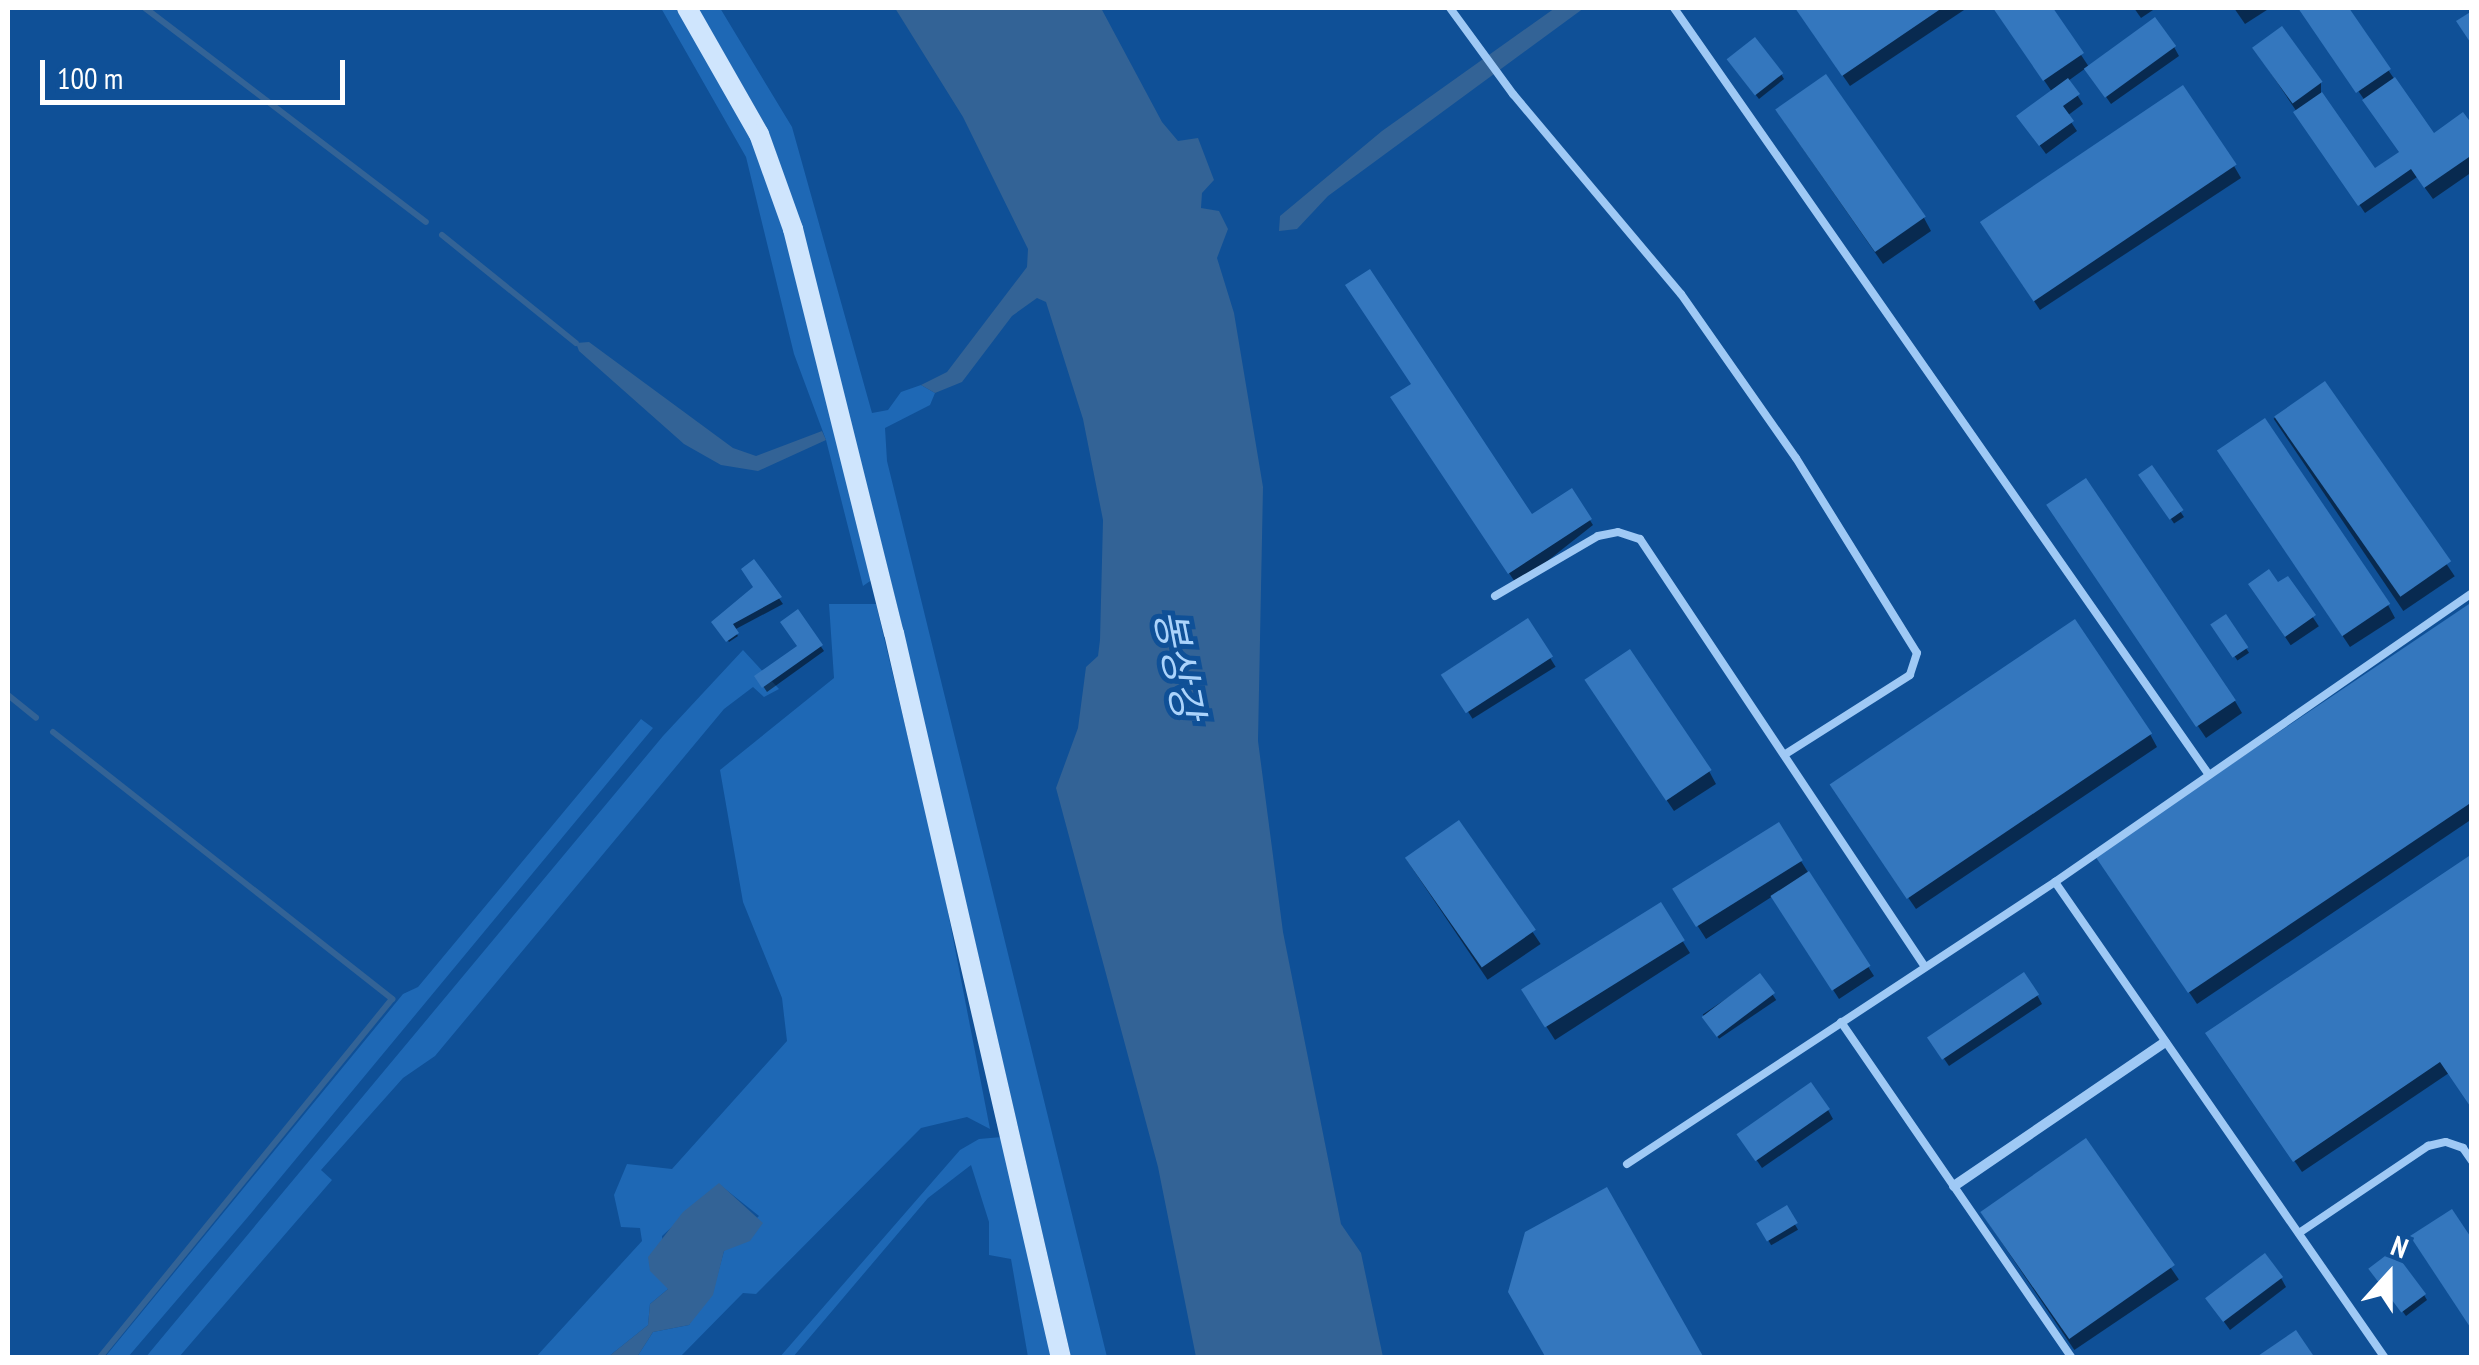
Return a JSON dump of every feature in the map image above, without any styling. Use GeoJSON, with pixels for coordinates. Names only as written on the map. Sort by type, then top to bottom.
{"type":"FeatureCollection","features":[{"type":"Feature","properties":{"kind":"main road"},"geometry":{"type":"LineString","coordinates":[[687,8],[759,134],[793,229],[898,650],[1061,1358]]}},
{"type":"Feature","properties":{"kind":"street"},"geometry":{"type":"LineString","coordinates":[[1954,1186],[2165,1042]]}},
{"type":"Feature","properties":{"kind":"lane"},"geometry":{"type":"LineString","coordinates":[[1450,8],[1514,94],[1681,294],[1796,458],[1917,653],[1910,675],[1784,755]]}},
{"type":"Feature","properties":{"kind":"lane"},"geometry":{"type":"LineString","coordinates":[[1674,8],[2209,775]]}},
{"type":"Feature","properties":{"kind":"lane"},"geometry":{"type":"LineString","coordinates":[[1495,596],[1598,536],[1618,532],[1640,539],[1925,967]]}},
{"type":"Feature","properties":{"kind":"lane"},"geometry":{"type":"LineString","coordinates":[[1626,1164],[2054,882],[2472,593]]}},
{"type":"Feature","properties":{"kind":"lane"},"geometry":{"type":"LineString","coordinates":[[2054,882],[2385,1358]]}},
{"type":"Feature","properties":{"kind":"lane"},"geometry":{"type":"LineString","coordinates":[[1841,1022],[2072,1358]]}},
{"type":"Feature","properties":{"kind":"lane"},"geometry":{"type":"LineString","coordinates":[[2299,1234],[2428,1146],[2463,1148],[2472,1161]]}},
{"type":"Feature","properties":{"kind":"shaded area"},"geometry":{"type":"Polygon","coordinates":[[[661,8],[680,8],[743,116],[776,196],[873,579],[863,586],[826,440],[794,354],[746,157],[661,8]]]}},
{"type":"Feature","properties":{"kind":"shaded area"},"geometry":{"type":"Polygon","coordinates":[[[698,8],[720,8],[792,127],[872,413],[888,410],[901,392],[921,385],[935,393],[930,405],[885,428],[887,461],[1107,1357],[1071,1357],[903,630],[802,227],[768,130],[698,8]]]}},
{"type":"Feature","properties":{"kind":"shaded area"},"geometry":{"type":"Polygon","coordinates":[[[829,604],[876,604],[941,876],[990,1129],[967,1117],[921,1128],[756,1294],[743,1293],[680,1357],[637,1357],[653,1332],[689,1325],[716,1280],[724,1251],[759,1216],[719,1184],[662,1236],[668,1289],[650,1304],[648,1325],[608,1357],[535,1358],[642,1241],[640,1228],[621,1227],[614,1195],[627,1164],[672,1169],[787,1041],[782,998],[743,902],[720,770],[834,678],[829,604]]]}},
{"type":"Feature","properties":{"kind":"shaded area"},"geometry":{"type":"Polygon","coordinates":[[[743,650],[779,689],[764,697],[753,687],[724,709],[435,1056],[403,1078],[321,1170],[332,1180],[179,1357],[145,1358],[663,736],[743,650]]]}},
{"type":"Feature","properties":{"kind":"shaded area"},"geometry":{"type":"Polygon","coordinates":[[[641,719],[653,728],[247,1218],[128,1357],[105,1357],[403,994],[418,987],[641,719]]]}},
{"type":"Feature","properties":{"kind":"shaded area"},"geometry":{"type":"Polygon","coordinates":[[[1002,1137],[1053,1357],[1028,1357],[1011,1259],[989,1255],[989,1222],[971,1165],[928,1198],[793,1357],[779,1358],[960,1150],[979,1139],[1002,1137]]]}},
{"type":"Feature","properties":{"kind":"water","name":"봉상강"},"geometry":{"type":"Polygon","coordinates":[[[895,8],[1101,8],[1162,122],[1178,141],[1198,138],[1214,180],[1202,193],[1201,208],[1219,211],[1228,229],[1217,258],[1234,313],[1263,487],[1258,741],[1283,932],[1341,1224],[1361,1253],[1383,1357],[1196,1357],[1158,1167],[1056,788],[1078,728],[1086,667],[1098,656],[1100,640],[1103,520],[1083,419],[1046,302],[1037,298],[1012,316],[962,382],[935,393],[921,385],[947,372],[1027,267],[1028,249],[963,117],[895,8]]]}},
{"type":"Feature","properties":{"kind":"water"},"geometry":{"type":"Polygon","coordinates":[[[1555,8],[1584,8],[1328,196],[1297,229],[1279,231],[1280,216],[1382,131],[1555,8]]]}},
{"type":"Feature","properties":{"kind":"water"},"geometry":{"type":"Polygon","coordinates":[[[589,342],[733,448],[756,456],[822,431],[826,440],[758,471],[721,465],[684,444],[579,351],[576,343],[589,342]]]}},
{"type":"Feature","properties":{"kind":"water"},"geometry":{"type":"Polygon","coordinates":[[[719,1183],[763,1223],[750,1241],[724,1251],[713,1295],[689,1325],[653,1332],[637,1357],[608,1357],[648,1325],[650,1304],[668,1289],[650,1271],[648,1257],[683,1212],[719,1183]]]}},
{"type":"Feature","properties":{"kind":"building"},"geometry":{"type":"Polygon","coordinates":[[[1795,8],[1942,8],[1842,76],[1795,8]]]}},
{"type":"Feature","properties":{"kind":"building"},"geometry":{"type":"Polygon","coordinates":[[[1993,8],[2053,8],[2084,53],[2043,81],[1993,8]]]}},
{"type":"Feature","properties":{"kind":"building"},"geometry":{"type":"Polygon","coordinates":[[[2298,8],[2349,8],[2391,69],[2356,93],[2298,8]]]}},
{"type":"Feature","properties":{"kind":"building"},"geometry":{"type":"Polygon","coordinates":[[[2472,11],[2472,45],[2456,21],[2472,11]]]}},
{"type":"Feature","properties":{"kind":"building"},"geometry":{"type":"Polygon","coordinates":[[[2155,17],[2176,46],[2105,98],[2084,69],[2155,17]]]}},
{"type":"Feature","properties":{"kind":"building"},"geometry":{"type":"Polygon","coordinates":[[[2282,26],[2323,82],[2293,104],[2252,48],[2282,26]]]}},
{"type":"Feature","properties":{"kind":"building"},"geometry":{"type":"Polygon","coordinates":[[[1755,37],[1783,73],[1755,95],[1727,59],[1755,37]]]}},
{"type":"Feature","properties":{"kind":"building"},"geometry":{"type":"Polygon","coordinates":[[[1826,74],[1926,217],[1875,252],[1775,110],[1826,74]]]}},
{"type":"Feature","properties":{"kind":"building"},"geometry":{"type":"Polygon","coordinates":[[[2395,77],[2434,133],[2463,112],[2472,124],[2472,155],[2424,188],[2411,169],[2358,206],[2293,112],[2322,92],[2375,168],[2399,152],[2362,100],[2395,77]]]}},
{"type":"Feature","properties":{"kind":"building"},"geometry":{"type":"Polygon","coordinates":[[[2068,78],[2080,94],[2063,106],[2074,121],[2039,146],[2016,116],[2068,78]]]}},
{"type":"Feature","properties":{"kind":"building"},"geometry":{"type":"Polygon","coordinates":[[[2183,85],[2237,165],[2034,302],[1980,222],[2183,85]]]}},
{"type":"Feature","properties":{"kind":"building"},"geometry":{"type":"Polygon","coordinates":[[[1370,269],[1532,514],[1572,488],[1592,519],[1508,574],[1390,397],[1411,384],[1345,285],[1370,269]]]}},
{"type":"Feature","properties":{"kind":"building"},"geometry":{"type":"Polygon","coordinates":[[[2325,381],[2451,561],[2400,597],[2274,417],[2325,381]]]}},
{"type":"Feature","properties":{"kind":"building"},"geometry":{"type":"Polygon","coordinates":[[[2265,418],[2390,604],[2342,636],[2217,450],[2265,418]]]}},
{"type":"Feature","properties":{"kind":"building"},"geometry":{"type":"Polygon","coordinates":[[[2152,465],[2184,510],[2170,520],[2138,475],[2152,465]]]}},
{"type":"Feature","properties":{"kind":"building"},"geometry":{"type":"Polygon","coordinates":[[[2086,478],[2236,700],[2196,727],[2046,505],[2086,478]]]}},
{"type":"Feature","properties":{"kind":"building"},"geometry":{"type":"Polygon","coordinates":[[[754,559],[782,597],[733,624],[739,633],[726,642],[711,622],[753,587],[741,569],[754,559]]]}},
{"type":"Feature","properties":{"kind":"building"},"geometry":{"type":"Polygon","coordinates":[[[2269,569],[2278,582],[2288,576],[2316,615],[2285,637],[2248,584],[2269,569]]]}},
{"type":"Feature","properties":{"kind":"building"},"geometry":{"type":"Polygon","coordinates":[[[2472,602],[2472,802],[2188,993],[2095,856],[2472,602]]]}},
{"type":"Feature","properties":{"kind":"building"},"geometry":{"type":"Polygon","coordinates":[[[798,609],[823,645],[762,688],[754,676],[797,646],[780,622],[798,609]]]}},
{"type":"Feature","properties":{"kind":"building"},"geometry":{"type":"Polygon","coordinates":[[[2226,614],[2248,647],[2233,658],[2210,625],[2226,614]]]}},
{"type":"Feature","properties":{"kind":"building"},"geometry":{"type":"Polygon","coordinates":[[[1528,618],[1553,657],[1466,713],[1441,675],[1528,618]]]}},
{"type":"Feature","properties":{"kind":"building"},"geometry":{"type":"Polygon","coordinates":[[[2075,619],[2152,733],[1907,899],[1830,785],[2075,619]]]}},
{"type":"Feature","properties":{"kind":"building"},"geometry":{"type":"Polygon","coordinates":[[[1630,649],[1712,770],[1666,801],[1584,680],[1630,649]]]}},
{"type":"Feature","properties":{"kind":"building"},"geometry":{"type":"Polygon","coordinates":[[[1459,820],[1536,930],[1482,968],[1405,858],[1459,820]]]}},
{"type":"Feature","properties":{"kind":"building"},"geometry":{"type":"Polygon","coordinates":[[[1779,822],[1803,860],[1696,927],[1672,889],[1779,822]]]}},
{"type":"Feature","properties":{"kind":"building"},"geometry":{"type":"Polygon","coordinates":[[[2472,854],[2472,1109],[2440,1062],[2293,1162],[2205,1033],[2472,854]]]}},
{"type":"Feature","properties":{"kind":"building"},"geometry":{"type":"Polygon","coordinates":[[[1809,871],[1871,966],[1832,991],[1770,896],[1809,871]]]}},
{"type":"Feature","properties":{"kind":"building"},"geometry":{"type":"Polygon","coordinates":[[[1661,902],[1685,940],[1545,1028],[1521,989],[1661,902]]]}},
{"type":"Feature","properties":{"kind":"building"},"geometry":{"type":"Polygon","coordinates":[[[2024,972],[2039,994],[1942,1060],[1927,1037],[2024,972]]]}},
{"type":"Feature","properties":{"kind":"building"},"geometry":{"type":"Polygon","coordinates":[[[1760,973],[1775,993],[1717,1037],[1702,1017],[1760,973]]]}},
{"type":"Feature","properties":{"kind":"building"},"geometry":{"type":"Polygon","coordinates":[[[1811,1082],[1830,1109],[1755,1161],[1736,1134],[1811,1082]]]}},
{"type":"Feature","properties":{"kind":"building"},"geometry":{"type":"Polygon","coordinates":[[[2086,1138],[2175,1265],[2069,1339],[1980,1212],[2086,1138]]]}},
{"type":"Feature","properties":{"kind":"building"},"geometry":{"type":"Polygon","coordinates":[[[1607,1187],[1704,1358],[1546,1358],[1508,1292],[1525,1232],[1607,1187]]]}},
{"type":"Feature","properties":{"kind":"building"},"geometry":{"type":"Polygon","coordinates":[[[1787,1205],[1798,1223],[1767,1242],[1756,1224],[1787,1205]]]}},
{"type":"Feature","properties":{"kind":"building"},"geometry":{"type":"Polygon","coordinates":[[[2452,1209],[2472,1239],[2472,1330],[2410,1236],[2452,1209]]]}},
{"type":"Feature","properties":{"kind":"building"},"geometry":{"type":"Polygon","coordinates":[[[2393,1250],[2426,1294],[2401,1313],[2368,1269],[2393,1250]]]}},
{"type":"Feature","properties":{"kind":"building"},"geometry":{"type":"Polygon","coordinates":[[[2265,1253],[2283,1277],[2223,1322],[2205,1298],[2265,1253]]]}},
{"type":"Feature","properties":{"kind":"building"},"geometry":{"type":"Polygon","coordinates":[[[2296,1330],[2315,1358],[2255,1358],[2296,1330]]]}},
{"type":"Feature","properties":{"kind":"waterway"},"geometry":{"type":"LineString","coordinates":[[145,8],[426,222]]}},
{"type":"Feature","properties":{"kind":"waterway"},"geometry":{"type":"LineString","coordinates":[[442,235],[576,343]]}},
{"type":"Feature","properties":{"kind":"waterway"},"geometry":{"type":"LineString","coordinates":[[8,695],[36,718]]}},
{"type":"Feature","properties":{"kind":"waterway"},"geometry":{"type":"LineString","coordinates":[[53,732],[392,999],[99,1358]]}}]}
